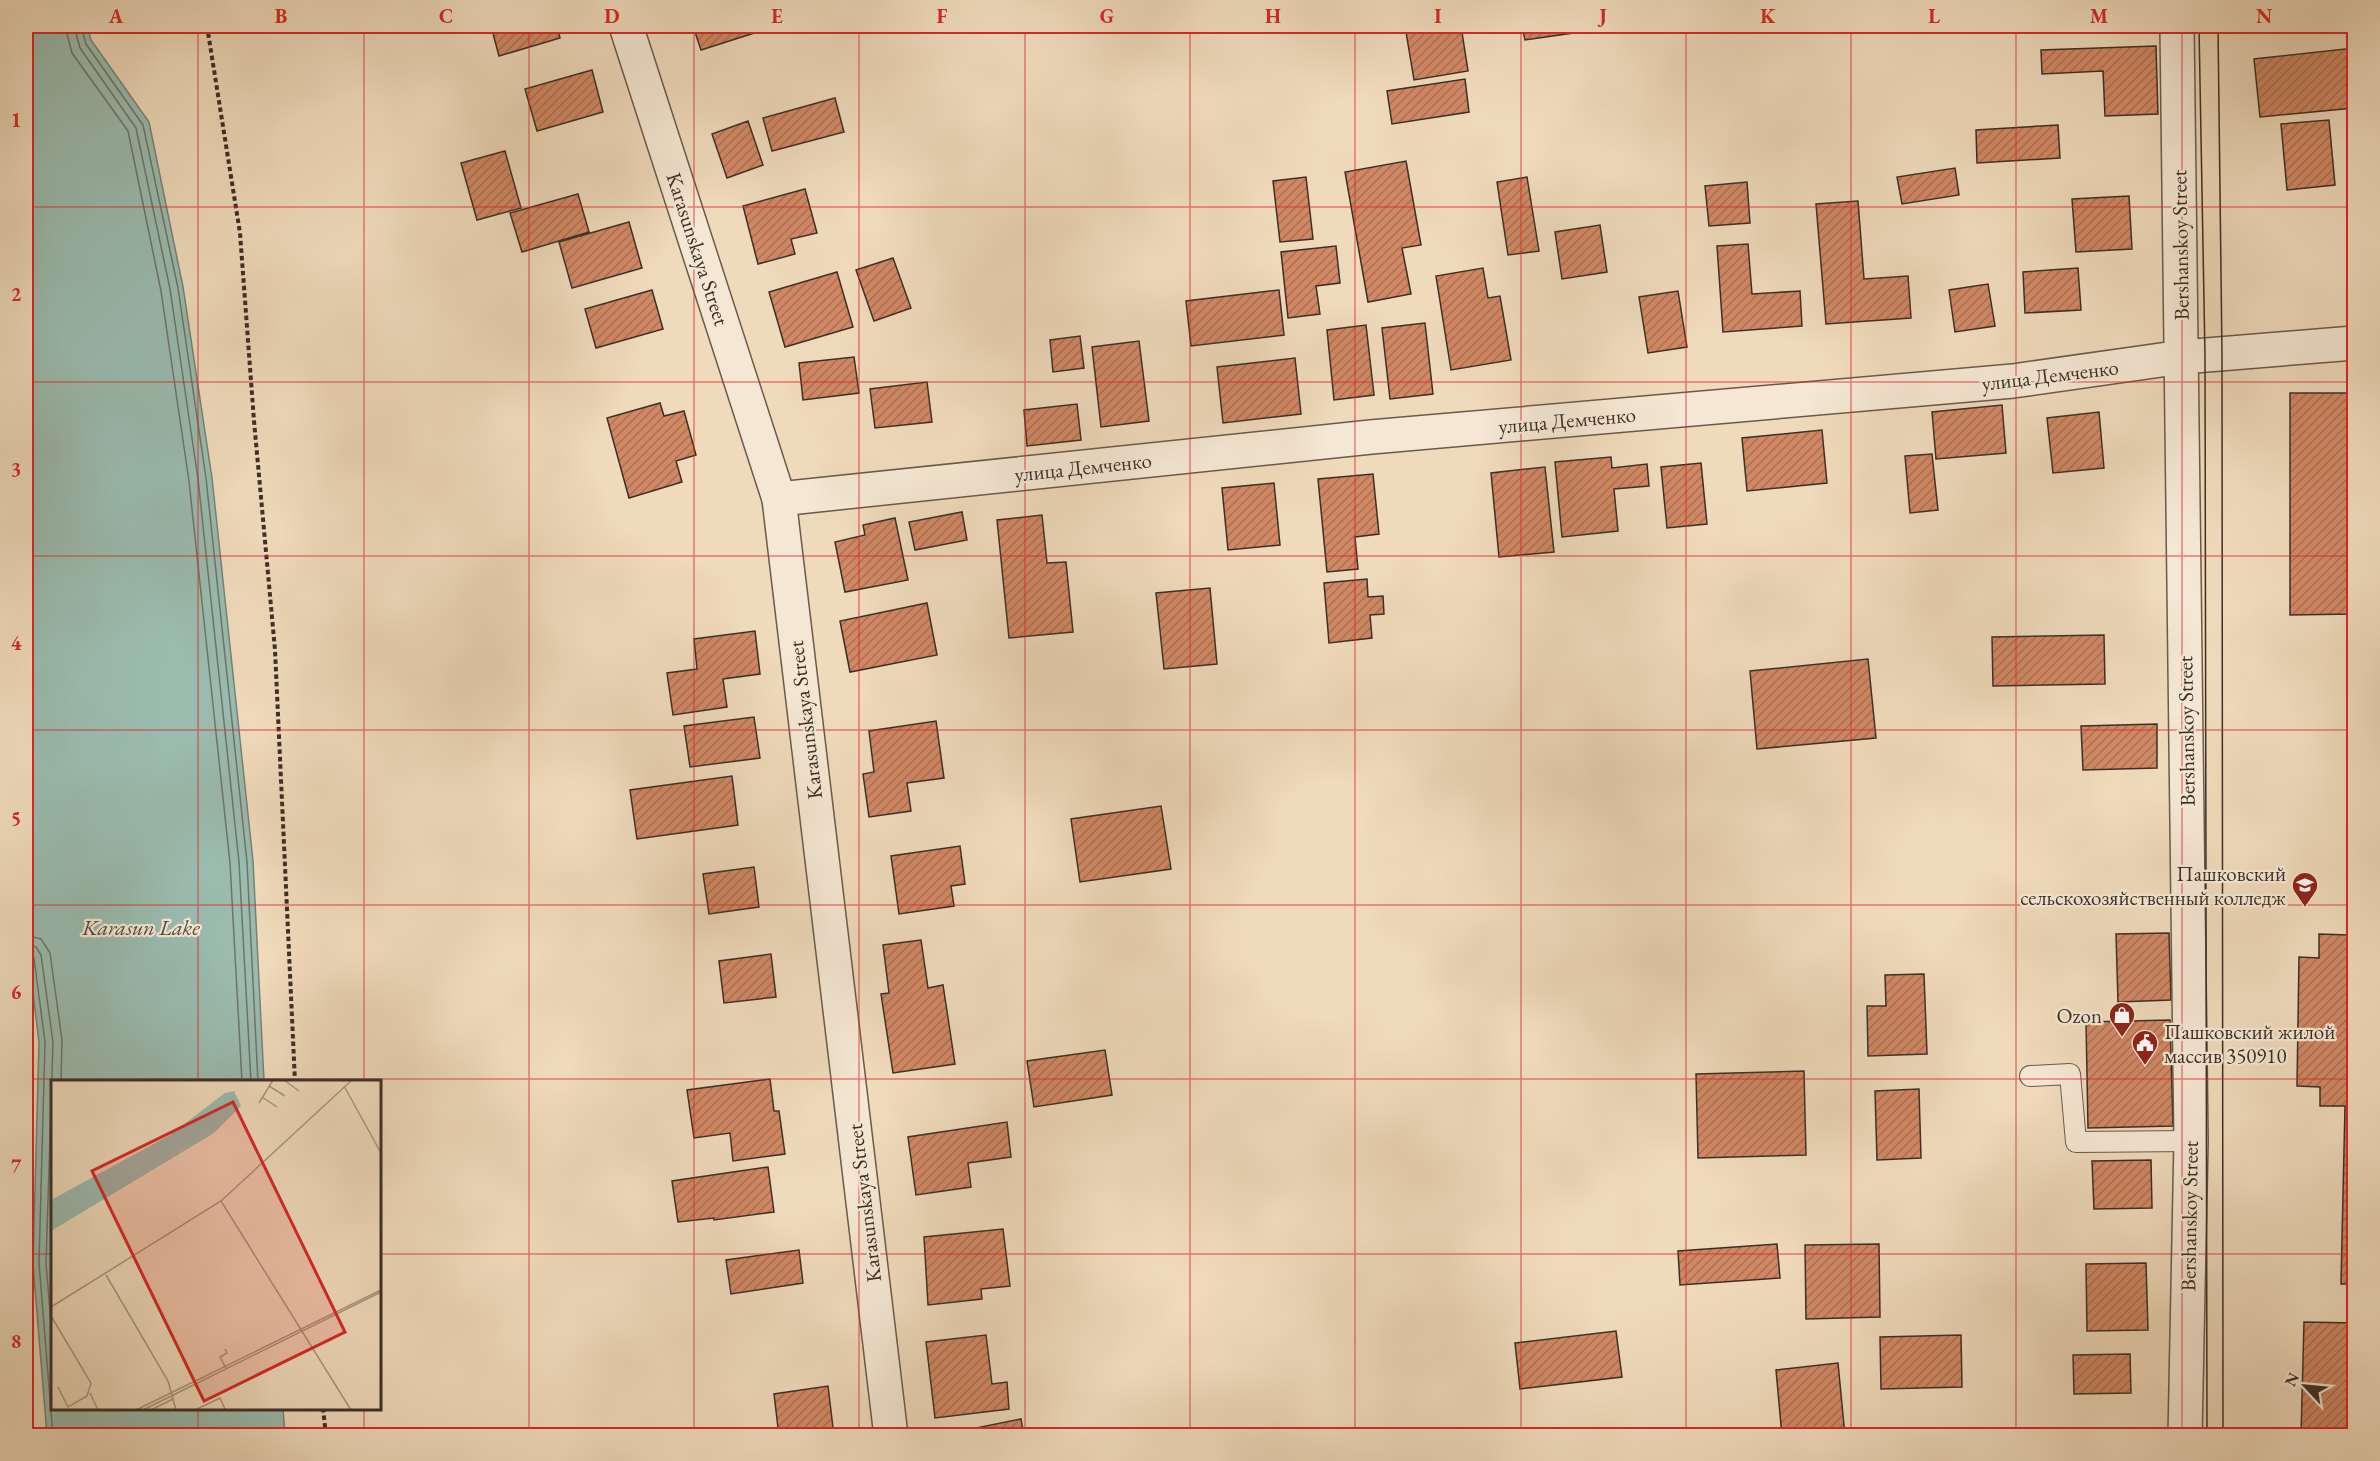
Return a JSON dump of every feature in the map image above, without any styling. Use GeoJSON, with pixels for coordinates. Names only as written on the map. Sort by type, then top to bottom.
{"type":"FeatureCollection","features":[{"type":"Feature","properties":{"kind":"street","name":"Karasunskaya Street"},"geometry":{"type":"LineString","coordinates":[[626,26],[779,499],[891,1436]]}},
{"type":"Feature","properties":{"kind":"street","name":"Bershanskoy Street"},"geometry":{"type":"LineString","coordinates":[[2177,26],[2191,1141],[2185,1436]]}},
{"type":"Feature","properties":{"kind":"street","name":"улица Демченко"},"geometry":{"type":"LineString","coordinates":[[779,499],[1371,437],[2013,381],[2182,357],[2355,343]]}},
{"type":"Feature","properties":{"kind":"lane"},"geometry":{"type":"LineString","coordinates":[[2030,1076],[2070,1074],[2076,1142],[2191,1141]]}},
{"type":"Feature","properties":{"kind":"path"},"geometry":{"type":"LineString","coordinates":[[207,26],[240,233],[275,650],[295,1080]]}},
{"type":"Feature","properties":{"kind":"path"},"geometry":{"type":"LineString","coordinates":[[322,1410],[326,1436]]}},
{"type":"Feature","properties":{"kind":"water","name":"Karasun Lake"},"geometry":{"type":"Polygon","coordinates":[[[26,26],[87,26],[91,40],[149,122],[183,287],[212,478],[253,861],[264,1080],[51,1080],[51,1410],[283,1410],[285,1435],[47,1435],[33,1264],[39,1042],[26,936],[26,26]]]}},
{"type":"Feature","properties":{"kind":"building"},"geometry":{"type":"Polygon","coordinates":[[[491,26],[557,26],[560,38],[499,56],[491,26]]]}},
{"type":"Feature","properties":{"kind":"building"},"geometry":{"type":"Polygon","coordinates":[[[693,26],[776,26],[701,50],[693,26]]]}},
{"type":"Feature","properties":{"kind":"building"},"geometry":{"type":"Polygon","coordinates":[[[1405,26],[1461,26],[1468,71],[1414,80],[1405,26]]]}},
{"type":"Feature","properties":{"kind":"building"},"geometry":{"type":"Polygon","coordinates":[[[1522,26],[1572,26],[1573,33],[1525,40],[1522,26]]]}},
{"type":"Feature","properties":{"kind":"building"},"geometry":{"type":"Polygon","coordinates":[[[2002,26],[2074,26],[2074,29],[2003,32],[2002,26]]]}},
{"type":"Feature","properties":{"kind":"building"},"geometry":{"type":"Polygon","coordinates":[[[2271,26],[2321,26],[2321,30],[2270,29],[2271,26]]]}},
{"type":"Feature","properties":{"kind":"building"},"geometry":{"type":"Polygon","coordinates":[[[2156,46],[2158,114],[2105,116],[2103,71],[2042,74],[2041,50],[2156,46]]]}},
{"type":"Feature","properties":{"kind":"building"},"geometry":{"type":"Polygon","coordinates":[[[2354,48],[2354,108],[2260,117],[2254,59],[2354,48]]]}},
{"type":"Feature","properties":{"kind":"building"},"geometry":{"type":"Polygon","coordinates":[[[592,70],[603,112],[537,131],[525,89],[592,70]]]}},
{"type":"Feature","properties":{"kind":"building"},"geometry":{"type":"Polygon","coordinates":[[[1465,79],[1469,112],[1392,124],[1387,91],[1465,79]]]}},
{"type":"Feature","properties":{"kind":"building"},"geometry":{"type":"Polygon","coordinates":[[[835,98],[844,132],[772,151],[763,118],[835,98]]]}},
{"type":"Feature","properties":{"kind":"building"},"geometry":{"type":"Polygon","coordinates":[[[2329,120],[2335,185],[2287,190],[2281,124],[2329,120]]]}},
{"type":"Feature","properties":{"kind":"building"},"geometry":{"type":"Polygon","coordinates":[[[748,121],[763,165],[727,178],[712,134],[748,121]]]}},
{"type":"Feature","properties":{"kind":"building"},"geometry":{"type":"Polygon","coordinates":[[[2058,125],[2060,158],[1977,163],[1976,130],[2058,125]]]}},
{"type":"Feature","properties":{"kind":"building"},"geometry":{"type":"Polygon","coordinates":[[[505,151],[521,208],[477,220],[461,163],[505,151]]]}},
{"type":"Feature","properties":{"kind":"building"},"geometry":{"type":"Polygon","coordinates":[[[1406,161],[1421,245],[1402,248],[1411,294],[1368,302],[1345,172],[1406,161]]]}},
{"type":"Feature","properties":{"kind":"building"},"geometry":{"type":"Polygon","coordinates":[[[1955,168],[1959,195],[1902,204],[1897,177],[1955,168]]]}},
{"type":"Feature","properties":{"kind":"building"},"geometry":{"type":"Polygon","coordinates":[[[1306,177],[1313,239],[1280,242],[1273,181],[1306,177]]]}},
{"type":"Feature","properties":{"kind":"building"},"geometry":{"type":"Polygon","coordinates":[[[1527,177],[1539,251],[1508,255],[1497,182],[1527,177]]]}},
{"type":"Feature","properties":{"kind":"building"},"geometry":{"type":"Polygon","coordinates":[[[1747,182],[1750,223],[1709,226],[1705,186],[1747,182]]]}},
{"type":"Feature","properties":{"kind":"building"},"geometry":{"type":"Polygon","coordinates":[[[805,189],[817,233],[791,239],[795,254],[758,264],[743,206],[805,189]]]}},
{"type":"Feature","properties":{"kind":"building"},"geometry":{"type":"Polygon","coordinates":[[[578,194],[589,232],[522,252],[510,213],[578,194]]]}},
{"type":"Feature","properties":{"kind":"building"},"geometry":{"type":"Polygon","coordinates":[[[2129,196],[2132,249],[2076,252],[2072,199],[2129,196]]]}},
{"type":"Feature","properties":{"kind":"building"},"geometry":{"type":"Polygon","coordinates":[[[1858,201],[1864,279],[1908,276],[1911,318],[1826,324],[1816,204],[1858,201]]]}},
{"type":"Feature","properties":{"kind":"building"},"geometry":{"type":"Polygon","coordinates":[[[629,222],[642,268],[572,288],[559,242],[629,222]]]}},
{"type":"Feature","properties":{"kind":"building"},"geometry":{"type":"Polygon","coordinates":[[[1600,225],[1607,272],[1562,279],[1555,232],[1600,225]]]}},
{"type":"Feature","properties":{"kind":"building"},"geometry":{"type":"Polygon","coordinates":[[[1748,244],[1752,294],[1800,291],[1802,326],[1723,332],[1717,246],[1748,244]]]}},
{"type":"Feature","properties":{"kind":"building"},"geometry":{"type":"Polygon","coordinates":[[[1336,246],[1340,283],[1316,286],[1320,314],[1288,318],[1281,252],[1336,246]]]}},
{"type":"Feature","properties":{"kind":"building"},"geometry":{"type":"Polygon","coordinates":[[[893,258],[911,308],[874,321],[856,270],[893,258]]]}},
{"type":"Feature","properties":{"kind":"building"},"geometry":{"type":"Polygon","coordinates":[[[1483,268],[1488,298],[1500,296],[1511,360],[1451,370],[1436,276],[1483,268]]]}},
{"type":"Feature","properties":{"kind":"building"},"geometry":{"type":"Polygon","coordinates":[[[2078,268],[2081,310],[2025,313],[2023,272],[2078,268]]]}},
{"type":"Feature","properties":{"kind":"building"},"geometry":{"type":"Polygon","coordinates":[[[837,272],[853,327],[785,347],[769,292],[837,272]]]}},
{"type":"Feature","properties":{"kind":"building"},"geometry":{"type":"Polygon","coordinates":[[[1988,284],[1995,326],[1955,332],[1949,290],[1988,284]]]}},
{"type":"Feature","properties":{"kind":"building"},"geometry":{"type":"Polygon","coordinates":[[[652,290],[663,329],[596,348],[585,309],[652,290]]]}},
{"type":"Feature","properties":{"kind":"building"},"geometry":{"type":"Polygon","coordinates":[[[1279,290],[1284,335],[1191,346],[1186,301],[1279,290]]]}},
{"type":"Feature","properties":{"kind":"building"},"geometry":{"type":"Polygon","coordinates":[[[1678,291],[1687,347],[1648,353],[1639,297],[1678,291]]]}},
{"type":"Feature","properties":{"kind":"building"},"geometry":{"type":"Polygon","coordinates":[[[1425,323],[1433,394],[1390,399],[1382,328],[1425,323]]]}},
{"type":"Feature","properties":{"kind":"building"},"geometry":{"type":"Polygon","coordinates":[[[1366,325],[1374,395],[1334,400],[1327,330],[1366,325]]]}},
{"type":"Feature","properties":{"kind":"building"},"geometry":{"type":"Polygon","coordinates":[[[1080,336],[1084,368],[1053,372],[1050,340],[1080,336]]]}},
{"type":"Feature","properties":{"kind":"building"},"geometry":{"type":"Polygon","coordinates":[[[1139,341],[1149,421],[1101,427],[1092,347],[1139,341]]]}},
{"type":"Feature","properties":{"kind":"building"},"geometry":{"type":"Polygon","coordinates":[[[854,357],[859,393],[803,400],[799,363],[854,357]]]}},
{"type":"Feature","properties":{"kind":"building"},"geometry":{"type":"Polygon","coordinates":[[[1295,358],[1301,414],[1223,423],[1217,367],[1295,358]]]}},
{"type":"Feature","properties":{"kind":"building"},"geometry":{"type":"Polygon","coordinates":[[[927,382],[932,422],[875,428],[870,389],[927,382]]]}},
{"type":"Feature","properties":{"kind":"building"},"geometry":{"type":"Polygon","coordinates":[[[2290,393],[2354,393],[2354,614],[2290,615],[2290,393]]]}},
{"type":"Feature","properties":{"kind":"building"},"geometry":{"type":"Polygon","coordinates":[[[660,403],[664,416],[684,411],[696,455],[676,461],[682,482],[629,498],[607,418],[660,403]]]}},
{"type":"Feature","properties":{"kind":"building"},"geometry":{"type":"Polygon","coordinates":[[[1077,404],[1081,440],[1027,446],[1024,410],[1077,404]]]}},
{"type":"Feature","properties":{"kind":"building"},"geometry":{"type":"Polygon","coordinates":[[[2002,405],[2006,453],[1936,459],[1932,412],[2002,405]]]}},
{"type":"Feature","properties":{"kind":"building"},"geometry":{"type":"Polygon","coordinates":[[[2099,412],[2104,468],[2053,473],[2047,418],[2099,412]]]}},
{"type":"Feature","properties":{"kind":"building"},"geometry":{"type":"Polygon","coordinates":[[[1822,430],[1827,483],[1747,491],[1742,438],[1822,430]]]}},
{"type":"Feature","properties":{"kind":"building"},"geometry":{"type":"Polygon","coordinates":[[[1932,454],[1938,510],[1910,513],[1905,456],[1932,454]]]}},
{"type":"Feature","properties":{"kind":"building"},"geometry":{"type":"Polygon","coordinates":[[[1611,457],[1612,468],[1647,464],[1649,486],[1614,489],[1618,531],[1562,537],[1555,462],[1611,457]]]}},
{"type":"Feature","properties":{"kind":"building"},"geometry":{"type":"Polygon","coordinates":[[[1701,463],[1707,524],[1667,528],[1661,467],[1701,463]]]}},
{"type":"Feature","properties":{"kind":"building"},"geometry":{"type":"Polygon","coordinates":[[[1545,467],[1554,552],[1499,557],[1491,473],[1545,467]]]}},
{"type":"Feature","properties":{"kind":"building"},"geometry":{"type":"Polygon","coordinates":[[[1373,474],[1379,534],[1355,537],[1358,569],[1327,572],[1318,479],[1373,474]]]}},
{"type":"Feature","properties":{"kind":"building"},"geometry":{"type":"Polygon","coordinates":[[[1274,483],[1280,545],[1228,550],[1222,488],[1274,483]]]}},
{"type":"Feature","properties":{"kind":"building"},"geometry":{"type":"Polygon","coordinates":[[[962,512],[967,540],[915,550],[909,522],[962,512]]]}},
{"type":"Feature","properties":{"kind":"building"},"geometry":{"type":"Polygon","coordinates":[[[1042,515],[1047,563],[1066,562],[1073,632],[1009,638],[997,520],[1042,515]]]}},
{"type":"Feature","properties":{"kind":"building"},"geometry":{"type":"Polygon","coordinates":[[[895,518],[908,580],[845,592],[835,542],[865,535],[863,525],[895,518]]]}},
{"type":"Feature","properties":{"kind":"building"},"geometry":{"type":"Polygon","coordinates":[[[1367,579],[1368,597],[1383,596],[1384,614],[1370,615],[1372,638],[1329,643],[1324,583],[1367,579]]]}},
{"type":"Feature","properties":{"kind":"building"},"geometry":{"type":"Polygon","coordinates":[[[1210,588],[1217,664],[1164,669],[1156,593],[1210,588]]]}},
{"type":"Feature","properties":{"kind":"building"},"geometry":{"type":"Polygon","coordinates":[[[927,603],[937,655],[850,672],[840,621],[927,603]]]}},
{"type":"Feature","properties":{"kind":"building"},"geometry":{"type":"Polygon","coordinates":[[[755,631],[760,674],[723,679],[727,707],[673,715],[667,673],[697,669],[694,639],[755,631]]]}},
{"type":"Feature","properties":{"kind":"building"},"geometry":{"type":"Polygon","coordinates":[[[2104,635],[2105,684],[1993,686],[1992,637],[2104,635]]]}},
{"type":"Feature","properties":{"kind":"building"},"geometry":{"type":"Polygon","coordinates":[[[1868,659],[1876,738],[1757,749],[1750,671],[1868,659]]]}},
{"type":"Feature","properties":{"kind":"building"},"geometry":{"type":"Polygon","coordinates":[[[754,717],[760,758],[690,767],[684,726],[754,717]]]}},
{"type":"Feature","properties":{"kind":"building"},"geometry":{"type":"Polygon","coordinates":[[[936,721],[944,778],[907,783],[911,811],[869,817],[863,774],[874,772],[869,731],[936,721]]]}},
{"type":"Feature","properties":{"kind":"building"},"geometry":{"type":"Polygon","coordinates":[[[2157,724],[2157,768],[2083,770],[2081,726],[2157,724]]]}},
{"type":"Feature","properties":{"kind":"building"},"geometry":{"type":"Polygon","coordinates":[[[2352,758],[2354,758],[2354,1284],[2341,1284],[2345,1106],[2320,1106],[2320,1087],[2297,1086],[2299,957],[2319,958],[2319,934],[2349,935],[2352,758]]]}},
{"type":"Feature","properties":{"kind":"building"},"geometry":{"type":"Polygon","coordinates":[[[732,776],[738,825],[637,839],[630,790],[732,776]]]}},
{"type":"Feature","properties":{"kind":"building"},"geometry":{"type":"Polygon","coordinates":[[[1161,806],[1171,869],[1080,882],[1071,819],[1161,806]]]}},
{"type":"Feature","properties":{"kind":"building"},"geometry":{"type":"Polygon","coordinates":[[[960,846],[965,884],[951,886],[954,906],[899,914],[891,856],[960,846]]]}},
{"type":"Feature","properties":{"kind":"building"},"geometry":{"type":"Polygon","coordinates":[[[754,867],[759,907],[709,914],[703,874],[754,867]]]}},
{"type":"Feature","properties":{"kind":"building"},"geometry":{"type":"Polygon","coordinates":[[[2169,933],[2171,1000],[2118,1002],[2116,934],[2169,933]]]}},
{"type":"Feature","properties":{"kind":"building"},"geometry":{"type":"Polygon","coordinates":[[[921,940],[928,988],[943,985],[955,1064],[893,1073],[881,994],[889,993],[883,945],[921,940]]]}},
{"type":"Feature","properties":{"kind":"building"},"geometry":{"type":"Polygon","coordinates":[[[771,954],[776,997],[724,1003],[719,961],[771,954]]]}},
{"type":"Feature","properties":{"kind":"building"},"geometry":{"type":"Polygon","coordinates":[[[1924,974],[1927,1054],[1868,1056],[1867,1006],[1886,1006],[1885,975],[1924,974]]]}},
{"type":"Feature","properties":{"kind":"building"},"geometry":{"type":"Polygon","coordinates":[[[2170,1020],[2173,1126],[2088,1128],[2086,1022],[2170,1020]]]}},
{"type":"Feature","properties":{"kind":"building"},"geometry":{"type":"Polygon","coordinates":[[[1105,1050],[1112,1095],[1034,1107],[1027,1061],[1105,1050]]]}},
{"type":"Feature","properties":{"kind":"building"},"geometry":{"type":"Polygon","coordinates":[[[1804,1071],[1806,1155],[1698,1158],[1696,1074],[1804,1071]]]}},
{"type":"Feature","properties":{"kind":"building"},"geometry":{"type":"Polygon","coordinates":[[[770,1079],[774,1111],[779,1111],[785,1154],[733,1161],[730,1133],[694,1138],[687,1090],[770,1079]]]}},
{"type":"Feature","properties":{"kind":"building"},"geometry":{"type":"Polygon","coordinates":[[[1919,1089],[1921,1158],[1877,1160],[1875,1091],[1919,1089]]]}},
{"type":"Feature","properties":{"kind":"building"},"geometry":{"type":"Polygon","coordinates":[[[1007,1122],[1011,1157],[968,1163],[971,1187],[916,1195],[908,1137],[1007,1122]]]}},
{"type":"Feature","properties":{"kind":"building"},"geometry":{"type":"Polygon","coordinates":[[[2151,1160],[2152,1208],[2094,1209],[2092,1161],[2151,1160]]]}},
{"type":"Feature","properties":{"kind":"building"},"geometry":{"type":"Polygon","coordinates":[[[768,1167],[774,1212],[678,1222],[672,1181],[768,1167]]]}},
{"type":"Feature","properties":{"kind":"building"},"geometry":{"type":"Polygon","coordinates":[[[1003,1229],[1010,1286],[981,1289],[982,1299],[928,1305],[924,1237],[1003,1229]]]}},
{"type":"Feature","properties":{"kind":"building"},"geometry":{"type":"Polygon","coordinates":[[[1777,1244],[1780,1278],[1680,1285],[1678,1251],[1777,1244]]]}},
{"type":"Feature","properties":{"kind":"building"},"geometry":{"type":"Polygon","coordinates":[[[1879,1244],[1880,1317],[1806,1319],[1805,1245],[1879,1244]]]}},
{"type":"Feature","properties":{"kind":"building"},"geometry":{"type":"Polygon","coordinates":[[[799,1250],[803,1283],[731,1294],[726,1260],[799,1250]]]}},
{"type":"Feature","properties":{"kind":"building"},"geometry":{"type":"Polygon","coordinates":[[[2146,1263],[2148,1330],[2087,1331],[2086,1264],[2146,1263]]]}},
{"type":"Feature","properties":{"kind":"building"},"geometry":{"type":"Polygon","coordinates":[[[2304,1322],[2354,1323],[2354,1436],[2301,1436],[2304,1322]]]}},
{"type":"Feature","properties":{"kind":"building"},"geometry":{"type":"Polygon","coordinates":[[[1616,1331],[1622,1377],[1520,1389],[1515,1343],[1616,1331]]]}},
{"type":"Feature","properties":{"kind":"building"},"geometry":{"type":"Polygon","coordinates":[[[986,1335],[992,1384],[1007,1382],[1009,1409],[935,1418],[926,1342],[986,1335]]]}},
{"type":"Feature","properties":{"kind":"building"},"geometry":{"type":"Polygon","coordinates":[[[1961,1335],[1962,1387],[1881,1389],[1880,1337],[1961,1335]]]}},
{"type":"Feature","properties":{"kind":"building"},"geometry":{"type":"Polygon","coordinates":[[[2130,1354],[2131,1393],[2074,1394],[2073,1355],[2130,1354]]]}},
{"type":"Feature","properties":{"kind":"building"},"geometry":{"type":"Polygon","coordinates":[[[1838,1363],[1845,1436],[1782,1436],[1776,1370],[1838,1363]]]}},
{"type":"Feature","properties":{"kind":"building"},"geometry":{"type":"Polygon","coordinates":[[[828,1386],[834,1436],[779,1436],[774,1394],[828,1386]]]}},
{"type":"Feature","properties":{"kind":"building"},"geometry":{"type":"Polygon","coordinates":[[[1021,1419],[1024,1436],[967,1436],[966,1430],[1021,1419]]]}},
{"type":"Feature","properties":{"kind":"tram line"},"geometry":{"type":"LineString","coordinates":[[2199,26],[2205,356],[2207,1436]]}},
{"type":"Feature","properties":{"kind":"tram line"},"geometry":{"type":"LineString","coordinates":[[2218,26],[2222,355],[2223,1436]]}},
{"type":"Feature","properties":{"kind":"place","name":"Пашковский сельскохозяйственный колледж"},"geometry":{"type":"Point","coordinates":[2305,908]}},
{"type":"Feature","properties":{"kind":"place","name":"Ozon"},"geometry":{"type":"Point","coordinates":[2122,1038]}},
{"type":"Feature","properties":{"kind":"place","name":"Пашковский жилой массив 350910"},"geometry":{"type":"Point","coordinates":[2145,1066]}}]}
